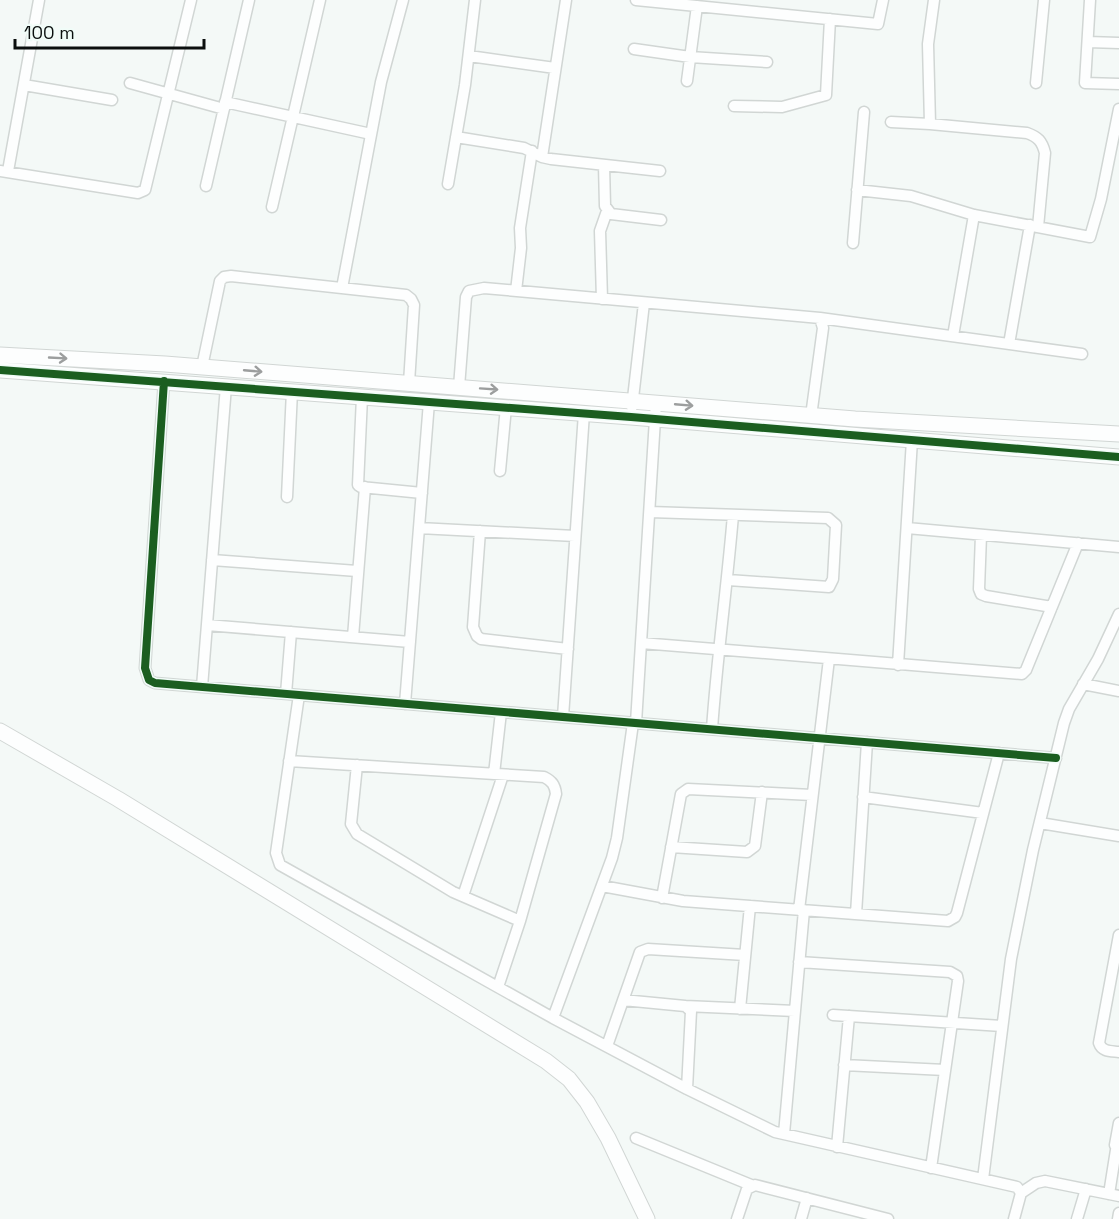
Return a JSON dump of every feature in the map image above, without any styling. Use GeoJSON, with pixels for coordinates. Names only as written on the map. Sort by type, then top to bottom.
{"type":"FeatureCollection","features":[{"type":"Feature","properties":{"kind":"street"},"geometry":{"type":"LineString","coordinates":[[39,0],[24,85],[4,171],[142,192],[147,187],[191,0]]}},
{"type":"Feature","properties":{"kind":"street"},"geometry":{"type":"LineString","coordinates":[[206,186],[249,0]]}},
{"type":"Feature","properties":{"kind":"street"},"geometry":{"type":"LineString","coordinates":[[272,207],[320,0]]}},
{"type":"Feature","properties":{"kind":"street"},"geometry":{"type":"LineString","coordinates":[[342,288],[381,82],[403,0]]}},
{"type":"Feature","properties":{"kind":"street"},"geometry":{"type":"LineString","coordinates":[[448,184],[469,56],[475,0]]}},
{"type":"Feature","properties":{"kind":"street"},"geometry":{"type":"LineString","coordinates":[[516,291],[521,248],[520,228],[555,68],[566,0]]}},
{"type":"Feature","properties":{"kind":"street"},"geometry":{"type":"LineString","coordinates":[[636,0],[676,2],[878,24],[883,0]]}},
{"type":"Feature","properties":{"kind":"street"},"geometry":{"type":"LineString","coordinates":[[930,124],[928,44],[934,0]]}},
{"type":"Feature","properties":{"kind":"street"},"geometry":{"type":"LineString","coordinates":[[1036,84],[1044,0]]}},
{"type":"Feature","properties":{"kind":"street"},"geometry":{"type":"LineString","coordinates":[[1090,0],[1085,83],[1119,84]]}},
{"type":"Feature","properties":{"kind":"street"},"geometry":{"type":"LineString","coordinates":[[687,81],[697,6]]}},
{"type":"Feature","properties":{"kind":"street"},"geometry":{"type":"LineString","coordinates":[[734,106],[782,107],[826,95],[830,19]]}},
{"type":"Feature","properties":{"kind":"street"},"geometry":{"type":"LineString","coordinates":[[1088,42],[1119,43]]}},
{"type":"Feature","properties":{"kind":"street"},"geometry":{"type":"LineString","coordinates":[[634,49],[690,57],[767,62]]}},
{"type":"Feature","properties":{"kind":"street"},"geometry":{"type":"LineString","coordinates":[[469,56],[555,68]]}},
{"type":"Feature","properties":{"kind":"street"},"geometry":{"type":"LineString","coordinates":[[130,83],[169,94],[370,134]]}},
{"type":"Feature","properties":{"kind":"street"},"geometry":{"type":"LineString","coordinates":[[24,85],[112,100]]}},
{"type":"Feature","properties":{"kind":"street"},"geometry":{"type":"LineString","coordinates":[[857,190],[911,196],[974,215],[1090,237],[1101,200],[1119,109]]}},
{"type":"Feature","properties":{"kind":"street"},"geometry":{"type":"LineString","coordinates":[[853,243],[864,112]]}},
{"type":"Feature","properties":{"kind":"street"},"geometry":{"type":"LineString","coordinates":[[891,122],[1027,133],[1042,142],[1045,153],[1034,226],[1009,344]]}},
{"type":"Feature","properties":{"kind":"street"},"geometry":{"type":"LineString","coordinates":[[456,137],[524,148],[537,154],[660,171]]}},
{"type":"Feature","properties":{"kind":"street"},"geometry":{"type":"LineString","coordinates":[[604,165],[607,211],[611,214],[661,220]]}},
{"type":"Feature","properties":{"kind":"street"},"geometry":{"type":"LineString","coordinates":[[602,299],[600,231],[607,211]]}},
{"type":"Feature","properties":{"kind":"street"},"geometry":{"type":"LineString","coordinates":[[953,336],[974,215]]}},
{"type":"Feature","properties":{"kind":"street"},"geometry":{"type":"LineString","coordinates":[[202,367],[220,281],[224,277],[231,276],[406,295],[414,305],[409,383]]}},
{"type":"Feature","properties":{"kind":"street"},"geometry":{"type":"LineString","coordinates":[[459,387],[466,297],[469,291],[484,288],[813,316],[1082,354]]}},
{"type":"Feature","properties":{"kind":"street"},"geometry":{"type":"LineString","coordinates":[[632,417],[644,303]]}},
{"type":"Feature","properties":{"kind":"street"},"geometry":{"type":"LineString","coordinates":[[811,416],[823,328],[820,318]]}},
{"type":"Feature","properties":{"kind":"street"},"geometry":{"type":"LineString","coordinates":[[0,355],[202,367],[811,416],[1119,434]]}},
{"type":"Feature","properties":{"kind":"street"},"geometry":{"type":"LineString","coordinates":[[0,370],[584,413],[1119,457]]}},
{"type":"Feature","properties":{"kind":"street"},"geometry":{"type":"LineString","coordinates":[[164,381],[144,668],[149,680],[155,683],[1056,758]]}},
{"type":"Feature","properties":{"kind":"street"},"geometry":{"type":"LineString","coordinates":[[202,687],[226,386]]}},
{"type":"Feature","properties":{"kind":"street"},"geometry":{"type":"LineString","coordinates":[[287,497],[292,391]]}},
{"type":"Feature","properties":{"kind":"street"},"geometry":{"type":"LineString","coordinates":[[362,397],[358,485],[422,493]]}},
{"type":"Feature","properties":{"kind":"street"},"geometry":{"type":"LineString","coordinates":[[405,704],[429,402]]}},
{"type":"Feature","properties":{"kind":"street"},"geometry":{"type":"LineString","coordinates":[[553,1018],[602,886],[616,838],[634,723],[656,403]]}},
{"type":"Feature","properties":{"kind":"street"},"geometry":{"type":"LineString","coordinates":[[500,471],[506,407]]}},
{"type":"Feature","properties":{"kind":"street"},"geometry":{"type":"LineString","coordinates":[[563,717],[584,413]]}},
{"type":"Feature","properties":{"kind":"street"},"geometry":{"type":"LineString","coordinates":[[898,665],[912,440]]}},
{"type":"Feature","properties":{"kind":"street"},"geometry":{"type":"LineString","coordinates":[[353,637],[365,487]]}},
{"type":"Feature","properties":{"kind":"street"},"geometry":{"type":"LineString","coordinates":[[650,512],[833,520],[837,529],[832,584],[824,588],[728,580]]}},
{"type":"Feature","properties":{"kind":"street"},"geometry":{"type":"LineString","coordinates":[[712,729],[718,649],[728,580],[733,515]]}},
{"type":"Feature","properties":{"kind":"street"},"geometry":{"type":"LineString","coordinates":[[419,528],[575,536]]}},
{"type":"Feature","properties":{"kind":"street"},"geometry":{"type":"LineString","coordinates":[[907,528],[1119,547]]}},
{"type":"Feature","properties":{"kind":"street"},"geometry":{"type":"LineString","coordinates":[[480,531],[473,627],[477,636],[481,639],[567,649]]}},
{"type":"Feature","properties":{"kind":"street"},"geometry":{"type":"LineString","coordinates":[[981,535],[978,589],[981,594],[1052,607]]}},
{"type":"Feature","properties":{"kind":"street"},"geometry":{"type":"LineString","coordinates":[[641,643],[1022,674],[1026,670],[1078,543]]}},
{"type":"Feature","properties":{"kind":"street"},"geometry":{"type":"LineString","coordinates":[[212,560],[357,571]]}},
{"type":"Feature","properties":{"kind":"street"},"geometry":{"type":"LineString","coordinates":[[983,1179],[1011,958],[1064,723],[1116,626],[1119,614]]}},
{"type":"Feature","properties":{"kind":"street"},"geometry":{"type":"LineString","coordinates":[[207,625],[410,642]]}},
{"type":"Feature","properties":{"kind":"street"},"geometry":{"type":"LineString","coordinates":[[286,694],[291,632]]}},
{"type":"Feature","properties":{"kind":"street"},"geometry":{"type":"LineString","coordinates":[[784,1134],[812,795],[829,659]]}},
{"type":"Feature","properties":{"kind":"street"},"geometry":{"type":"LineString","coordinates":[[1083,684],[1119,691]]}},
{"type":"Feature","properties":{"kind":"street"},"geometry":{"type":"LineString","coordinates":[[299,695],[276,853],[280,865],[553,1018],[687,1089],[784,1134],[1017,1187],[1021,1193]]}},
{"type":"Feature","properties":{"kind":"street"},"geometry":{"type":"LineString","coordinates":[[463,896],[499,774],[501,711]]}},
{"type":"Feature","properties":{"kind":"street"},"geometry":{"type":"LineString","coordinates":[[0,731],[118,799],[546,1061],[569,1078],[587,1102],[608,1138],[647,1219]]}},
{"type":"Feature","properties":{"kind":"street"},"geometry":{"type":"LineString","coordinates":[[856,914],[867,742]]}},
{"type":"Feature","properties":{"kind":"street"},"geometry":{"type":"LineString","coordinates":[[602,886],[662,897],[750,906],[952,919],[957,913],[999,753]]}},
{"type":"Feature","properties":{"kind":"street"},"geometry":{"type":"LineString","coordinates":[[289,761],[544,777],[550,780],[555,787],[556,794],[520,921],[498,987]]}},
{"type":"Feature","properties":{"kind":"street"},"geometry":{"type":"LineString","coordinates":[[357,765],[351,819],[353,830],[357,834],[463,896],[520,921]]}},
{"type":"Feature","properties":{"kind":"street"},"geometry":{"type":"LineString","coordinates":[[662,897],[681,795],[684,790],[812,795]]}},
{"type":"Feature","properties":{"kind":"street"},"geometry":{"type":"LineString","coordinates":[[671,847],[747,852],[752,850],[755,846],[762,792]]}},
{"type":"Feature","properties":{"kind":"street"},"geometry":{"type":"LineString","coordinates":[[863,797],[983,813]]}},
{"type":"Feature","properties":{"kind":"street"},"geometry":{"type":"LineString","coordinates":[[1040,823],[1119,836]]}},
{"type":"Feature","properties":{"kind":"street"},"geometry":{"type":"LineString","coordinates":[[740,1008],[750,906]]}},
{"type":"Feature","properties":{"kind":"street"},"geometry":{"type":"LineString","coordinates":[[1119,935],[1099,1043],[1105,1050],[1119,1052]]}},
{"type":"Feature","properties":{"kind":"street"},"geometry":{"type":"LineString","coordinates":[[607,1046],[638,956],[643,950],[745,955]]}},
{"type":"Feature","properties":{"kind":"street"},"geometry":{"type":"LineString","coordinates":[[799,962],[954,973],[958,981],[931,1168]]}},
{"type":"Feature","properties":{"kind":"street"},"geometry":{"type":"LineString","coordinates":[[623,1000],[684,1006],[795,1011]]}},
{"type":"Feature","properties":{"kind":"street"},"geometry":{"type":"LineString","coordinates":[[684,1006],[692,1014],[687,1089]]}},
{"type":"Feature","properties":{"kind":"street"},"geometry":{"type":"LineString","coordinates":[[833,1015],[1002,1026]]}},
{"type":"Feature","properties":{"kind":"street"},"geometry":{"type":"LineString","coordinates":[[837,1147],[849,1016]]}},
{"type":"Feature","properties":{"kind":"street"},"geometry":{"type":"LineString","coordinates":[[844,1065],[945,1070]]}},
{"type":"Feature","properties":{"kind":"street"},"geometry":{"type":"LineString","coordinates":[[1014,1219],[1021,1193],[1041,1181],[1114,1195],[1119,1123]]}},
{"type":"Feature","properties":{"kind":"street"},"geometry":{"type":"LineString","coordinates":[[636,1138],[751,1185],[888,1219]]}},
{"type":"Feature","properties":{"kind":"street"},"geometry":{"type":"LineString","coordinates":[[737,1219],[747,1189],[751,1185]]}},
{"type":"Feature","properties":{"kind":"street"},"geometry":{"type":"LineString","coordinates":[[1077,1219],[1086,1189]]}},
{"type":"Feature","properties":{"kind":"street"},"geometry":{"type":"LineString","coordinates":[[801,1219],[807,1198]]}},
{"type":"Feature","properties":{"kind":"street"},"geometry":{"type":"LineString","coordinates":[[1118,1219],[1119,1213]]}},
{"type":"Feature","properties":{"kind":"cycle path"},"geometry":{"type":"LineString","coordinates":[[0,370],[631,417],[1119,457]]}},
{"type":"Feature","properties":{"kind":"cycle path"},"geometry":{"type":"LineString","coordinates":[[164,381],[145,668],[149,680],[155,683],[1056,758]]}}]}
